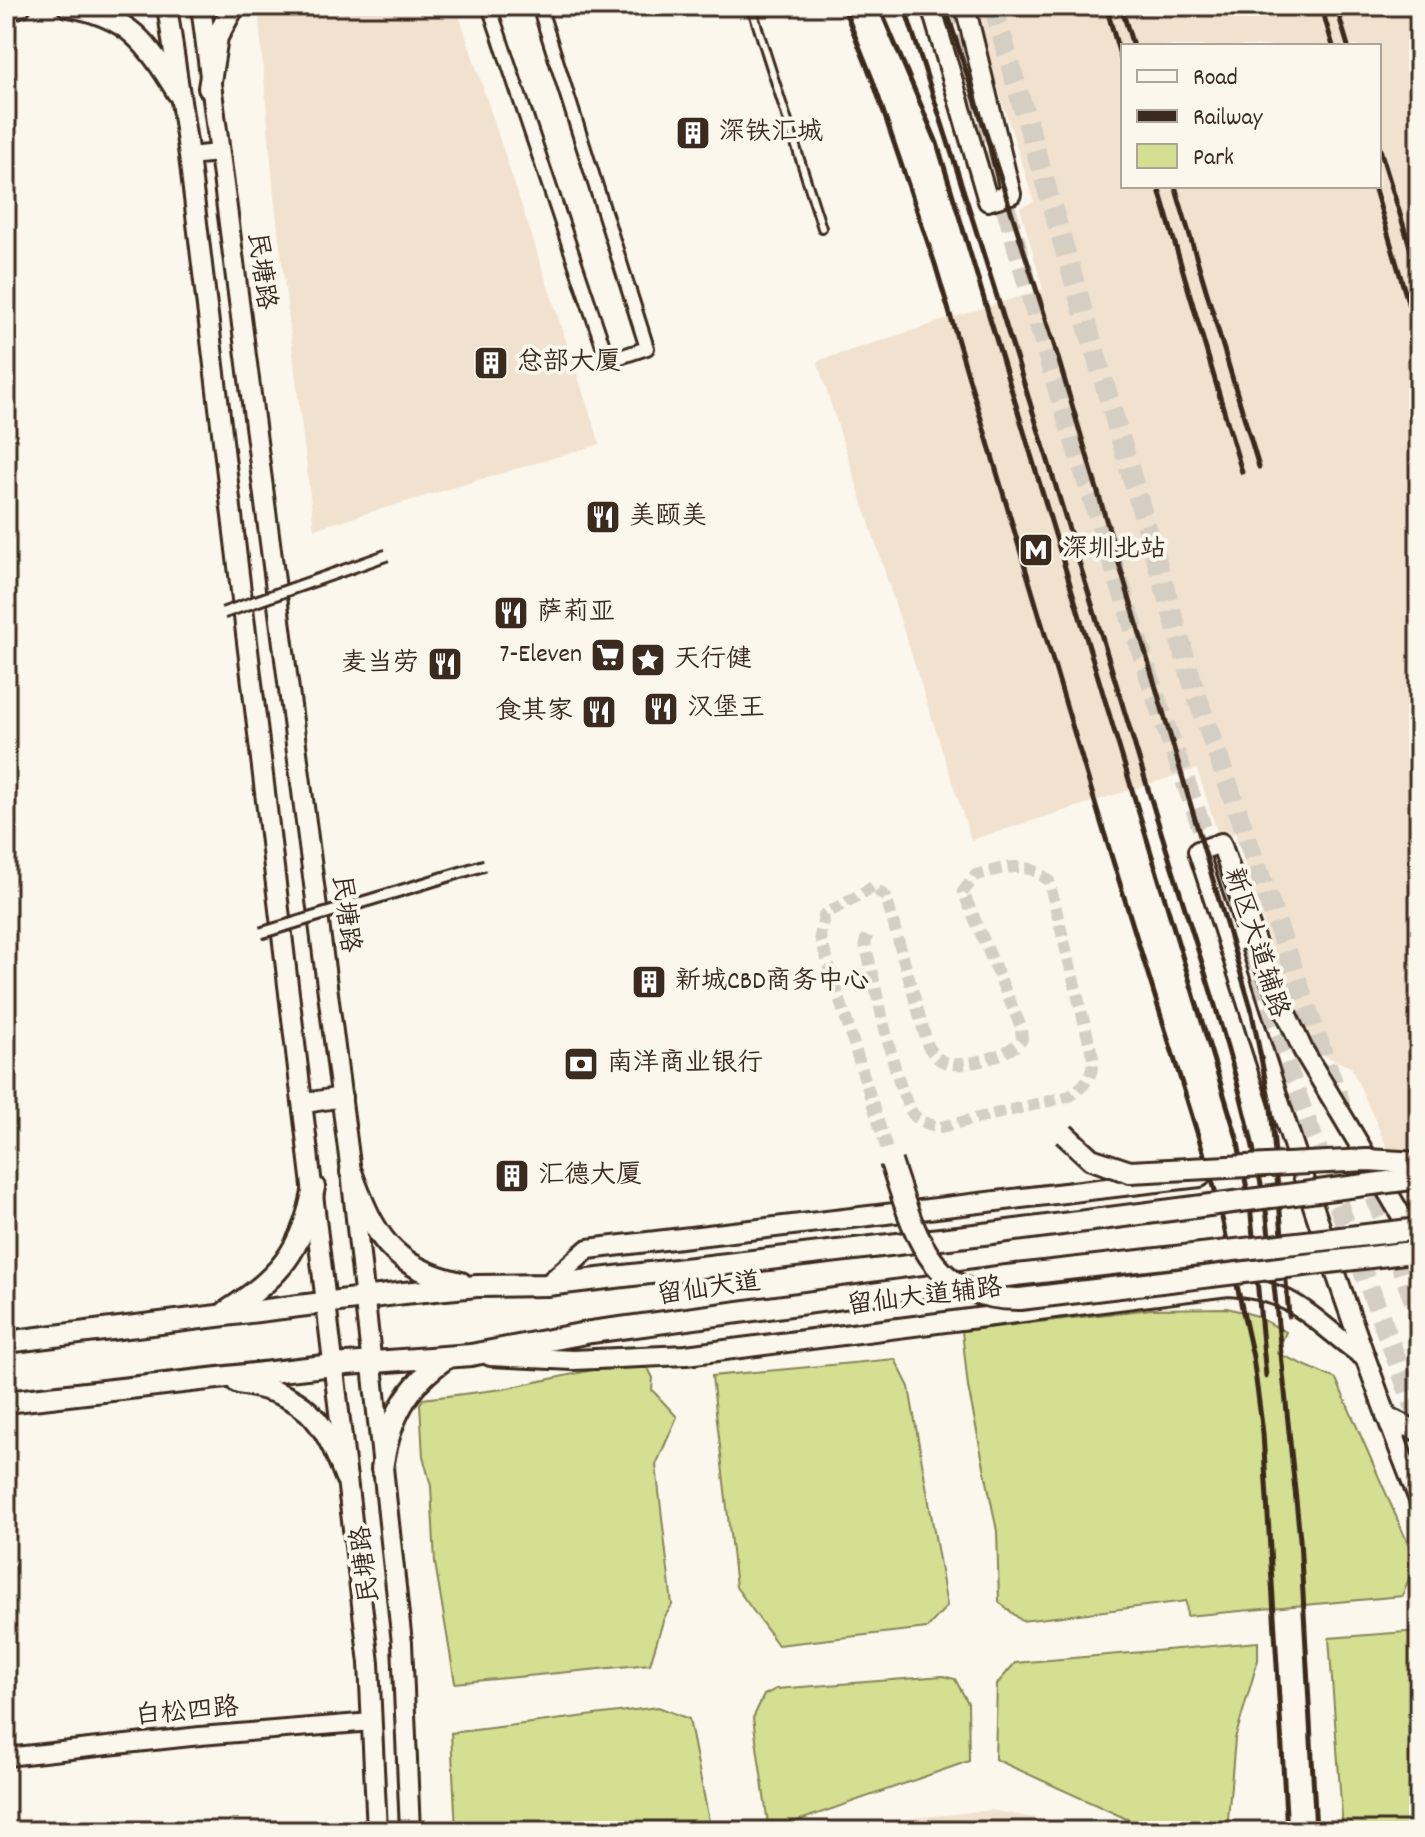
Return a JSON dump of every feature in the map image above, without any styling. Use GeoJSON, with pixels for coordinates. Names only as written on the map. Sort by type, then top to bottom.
{"type":"FeatureCollection","features":[{"type":"Feature","properties":{"kind":"main road"},"geometry":{"type":"LineString","coordinates":[[6,10],[20,6]]}},
{"type":"Feature","properties":{"kind":"main road"},"geometry":{"type":"LineString","coordinates":[[68,6],[115,18],[129,27],[158,61],[178,93]]}},
{"type":"Feature","properties":{"kind":"main road","name":"民塘路"},"geometry":{"type":"LineString","coordinates":[[167,6],[189,156],[305,1103],[369,1663],[377,1831]]}},
{"type":"Feature","properties":{"kind":"main road","name":"民塘路"},"geometry":{"type":"LineString","coordinates":[[201,6],[209,88],[351,1172],[362,1298],[402,1643],[410,1831]]}},
{"type":"Feature","properties":{"kind":"main road"},"geometry":{"type":"LineString","coordinates":[[209,88],[217,37],[234,6]]}},
{"type":"Feature","properties":{"kind":"main road"},"geometry":{"type":"LineString","coordinates":[[931,6],[988,201],[1011,194],[965,6]]}},
{"type":"Feature","properties":{"kind":"main road","name":"新区大道辅路"},"geometry":{"type":"LineString","coordinates":[[1419,1248],[1303,1050],[1252,935],[1221,843],[1198,851],[1282,1115],[1364,1357],[1419,1500]]}},
{"type":"Feature","properties":{"kind":"main road"},"geometry":{"type":"LineString","coordinates":[[1229,942],[1252,935]]}},
{"type":"Feature","properties":{"kind":"main road"},"geometry":{"type":"LineString","coordinates":[[305,1103],[342,1097]]}},
{"type":"Feature","properties":{"kind":"main road"},"geometry":{"type":"LineString","coordinates":[[547,1285],[588,1249],[1252,1170],[1268,1164],[1276,1156],[1283,1132],[1282,1115]]}},
{"type":"Feature","properties":{"kind":"main road"},"geometry":{"type":"LineString","coordinates":[[1064,1134],[1091,1159],[1130,1172],[1367,1160],[1419,1163]]}},
{"type":"Feature","properties":{"kind":"main road"},"geometry":{"type":"LineString","coordinates":[[891,1162],[917,1235],[933,1264],[956,1285],[991,1298],[1020,1299],[1419,1248]]}},
{"type":"Feature","properties":{"kind":"main road"},"geometry":{"type":"LineString","coordinates":[[351,1172],[372,1228],[383,1244],[415,1266],[477,1286]]}},
{"type":"Feature","properties":{"kind":"main road","name":"留仙大道"},"geometry":{"type":"LineString","coordinates":[[6,1342],[362,1298],[477,1286],[547,1285],[992,1233],[1419,1178]]}},
{"type":"Feature","properties":{"kind":"main road"},"geometry":{"type":"LineString","coordinates":[[224,1313],[261,1288],[292,1256],[305,1228],[314,1187]]}},
{"type":"Feature","properties":{"kind":"main road","name":"留仙大道"},"geometry":{"type":"LineString","coordinates":[[6,1402],[333,1365],[471,1355],[591,1332],[998,1277],[1419,1229]]}},
{"type":"Feature","properties":{"kind":"main road","name":"留仙大道辅路"},"geometry":{"type":"LineString","coordinates":[[471,1355],[573,1360],[686,1355],[1228,1286],[1259,1287],[1287,1298],[1312,1314],[1331,1334],[1364,1357]]}},
{"type":"Feature","properties":{"kind":"main road"},"geometry":{"type":"LineString","coordinates":[[382,1469],[387,1436],[404,1399],[429,1369],[448,1357]]}},
{"type":"Feature","properties":{"kind":"main road"},"geometry":{"type":"LineString","coordinates":[[202,1381],[263,1388],[302,1404],[326,1430],[346,1478]]}},
{"type":"Feature","properties":{"kind":"main road"},"geometry":{"type":"LineString","coordinates":[[1386,1416],[1419,1432]]}},
{"type":"Feature","properties":{"kind":"street"},"geometry":{"type":"LineString","coordinates":[[489,6],[608,361],[647,348],[539,6]]}},
{"type":"Feature","properties":{"kind":"street"},"geometry":{"type":"LineString","coordinates":[[189,156],[218,153]]}},
{"type":"Feature","properties":{"kind":"street"},"geometry":{"type":"LineString","coordinates":[[223,613],[387,555]]}},
{"type":"Feature","properties":{"kind":"street"},"geometry":{"type":"LineString","coordinates":[[261,933],[485,865]]}},
{"type":"Feature","properties":{"kind":"street","name":"白松四路"},"geometry":{"type":"LineString","coordinates":[[6,1757],[372,1722]]}},
{"type":"Feature","properties":{"kind":"lane"},"geometry":{"type":"LineString","coordinates":[[751,6],[822,228]]}},
{"type":"Feature","properties":{"kind":"shaded area"},"geometry":{"type":"Polygon","coordinates":[[[265,6],[456,6],[600,444],[314,529],[274,196],[259,20],[265,6]]]}},
{"type":"Feature","properties":{"kind":"shaded area","name":"深圳北站"},"geometry":{"type":"Polygon","coordinates":[[[972,6],[1419,6],[1419,1218],[1351,1067],[1302,1046],[1235,833],[1219,838],[1197,769],[971,840],[817,361],[1043,289],[1020,207],[1034,202],[972,6]]]}},
{"type":"Feature","properties":{"kind":"shaded area"},"geometry":{"type":"Polygon","coordinates":[[[991,1810],[1102,1831],[848,1831],[866,1823],[991,1810]]]}},
{"type":"Feature","properties":{"kind":"green space"},"geometry":{"type":"Polygon","coordinates":[[[1227,1308],[1254,1315],[1286,1332],[1277,1353],[1336,1379],[1416,1562],[1402,1596],[1187,1616],[1186,1601],[1022,1621],[999,1602],[997,1531],[968,1387],[962,1331],[1151,1309],[1227,1308]]]}},
{"type":"Feature","properties":{"kind":"green space"},"geometry":{"type":"Polygon","coordinates":[[[895,1359],[909,1387],[947,1606],[927,1628],[778,1645],[736,1587],[712,1376],[895,1359]]]}},
{"type":"Feature","properties":{"kind":"green space"},"geometry":{"type":"Polygon","coordinates":[[[602,1368],[648,1368],[653,1378],[652,1390],[677,1417],[656,1465],[672,1605],[664,1618],[650,1664],[455,1683],[435,1563],[431,1486],[423,1456],[420,1404],[423,1399],[503,1389],[602,1368]]]}},
{"type":"Feature","properties":{"kind":"green space"},"geometry":{"type":"Polygon","coordinates":[[[1419,1631],[1419,1827],[1405,1831],[1343,1831],[1329,1638],[1419,1631]]]}},
{"type":"Feature","properties":{"kind":"green space"},"geometry":{"type":"Polygon","coordinates":[[[1258,1642],[1258,1660],[1235,1739],[1227,1831],[1176,1831],[1129,1820],[995,1759],[997,1684],[1015,1663],[1258,1642]]]}},
{"type":"Feature","properties":{"kind":"green space"},"geometry":{"type":"Polygon","coordinates":[[[943,1676],[955,1679],[968,1703],[969,1761],[769,1831],[753,1718],[764,1695],[776,1689],[943,1676]]]}},
{"type":"Feature","properties":{"kind":"green space"},"geometry":{"type":"Polygon","coordinates":[[[658,1707],[689,1719],[711,1831],[456,1831],[451,1733],[658,1707]]]}},
{"type":"Feature","properties":{"kind":"tunnel"},"geometry":{"type":"LineString","coordinates":[[949,6],[1054,378],[1159,707],[1301,1106],[1419,1419]]}},
{"type":"Feature","properties":{"kind":"tunnel"},"geometry":{"type":"LineString","coordinates":[[993,6],[1195,691],[1341,1105]]}},
{"type":"Feature","properties":{"kind":"tunnel"},"geometry":{"type":"LineString","coordinates":[[867,936],[865,944],[899,1082],[913,1114],[922,1122],[941,1127],[1070,1096],[1087,1080],[1093,1058],[1049,881],[1040,874],[1014,867],[996,870],[976,875],[963,892],[1021,1027],[1022,1039],[1000,1054],[960,1064],[941,1060],[928,1046],[886,897],[873,887],[824,915],[820,937],[891,1162]]}},
{"type":"Feature","properties":{"kind":"tunnel"},"geometry":{"type":"LineString","coordinates":[[1365,1169],[1419,1315]]}},
{"type":"Feature","properties":{"kind":"railway"},"geometry":{"type":"LineString","coordinates":[[843,6],[873,81],[935,264],[1099,816],[1218,1200],[1253,1357],[1263,1433],[1287,1831]]}},
{"type":"Feature","properties":{"kind":"railway"},"geometry":{"type":"LineString","coordinates":[[879,6],[937,143],[1237,1138],[1250,1204],[1266,1376]]}},
{"type":"Feature","properties":{"kind":"railway"},"geometry":{"type":"LineString","coordinates":[[904,6],[1028,397],[1244,1108],[1267,1217],[1300,1539],[1316,1831]]}},
{"type":"Feature","properties":{"kind":"railway"},"geometry":{"type":"LineString","coordinates":[[945,6],[1053,341],[1251,1008],[1271,1108],[1289,1316]]}},
{"type":"Feature","properties":{"kind":"railway"},"geometry":{"type":"LineString","coordinates":[[1106,6],[1121,59]]}},
{"type":"Feature","properties":{"kind":"railway"},"geometry":{"type":"LineString","coordinates":[[1121,6],[1132,44]]}},
{"type":"Feature","properties":{"kind":"railway"},"geometry":{"type":"LineString","coordinates":[[1321,6],[1332,44]]}},
{"type":"Feature","properties":{"kind":"railway"},"geometry":{"type":"LineString","coordinates":[[1336,6],[1347,44]]}},
{"type":"Feature","properties":{"kind":"railway"},"geometry":{"type":"LineString","coordinates":[[1381,152],[1419,276]]}},
{"type":"Feature","properties":{"kind":"railway"},"geometry":{"type":"LineString","coordinates":[[1159,188],[1242,472]]}},
{"type":"Feature","properties":{"kind":"railway"},"geometry":{"type":"LineString","coordinates":[[1176,188],[1259,467]]}},
{"type":"Feature","properties":{"kind":"railway"},"geometry":{"type":"LineString","coordinates":[[1375,188],[1419,340]]}},
{"type":"Feature","properties":{"kind":"place","name":"深铁汇城"},"geometry":{"type":"Point","coordinates":[693,133]}},
{"type":"Feature","properties":{"kind":"place","name":"总部大厦"},"geometry":{"type":"Point","coordinates":[491,363]}},
{"type":"Feature","properties":{"kind":"place","name":"美颐美"},"geometry":{"type":"Point","coordinates":[603,517]}},
{"type":"Feature","properties":{"kind":"place","name":"深圳北站"},"geometry":{"type":"Point","coordinates":[1036,550]}},
{"type":"Feature","properties":{"kind":"place","name":"萨莉亚"},"geometry":{"type":"Point","coordinates":[511,613]}},
{"type":"Feature","properties":{"kind":"place","name":"7-Eleven"},"geometry":{"type":"Point","coordinates":[608,655]}},
{"type":"Feature","properties":{"kind":"place","name":"天行健"},"geometry":{"type":"Point","coordinates":[648,660]}},
{"type":"Feature","properties":{"kind":"place","name":"麦当劳"},"geometry":{"type":"Point","coordinates":[445,664]}},
{"type":"Feature","properties":{"kind":"place","name":"汉堡王"},"geometry":{"type":"Point","coordinates":[661,709]}},
{"type":"Feature","properties":{"kind":"place","name":"食其家"},"geometry":{"type":"Point","coordinates":[599,712]}},
{"type":"Feature","properties":{"kind":"place","name":"新城CBD商务中心"},"geometry":{"type":"Point","coordinates":[649,982]}},
{"type":"Feature","properties":{"kind":"place","name":"南洋商业银行"},"geometry":{"type":"Point","coordinates":[581,1064]}},
{"type":"Feature","properties":{"kind":"place","name":"汇德大厦"},"geometry":{"type":"Point","coordinates":[512,1176]}}]}
